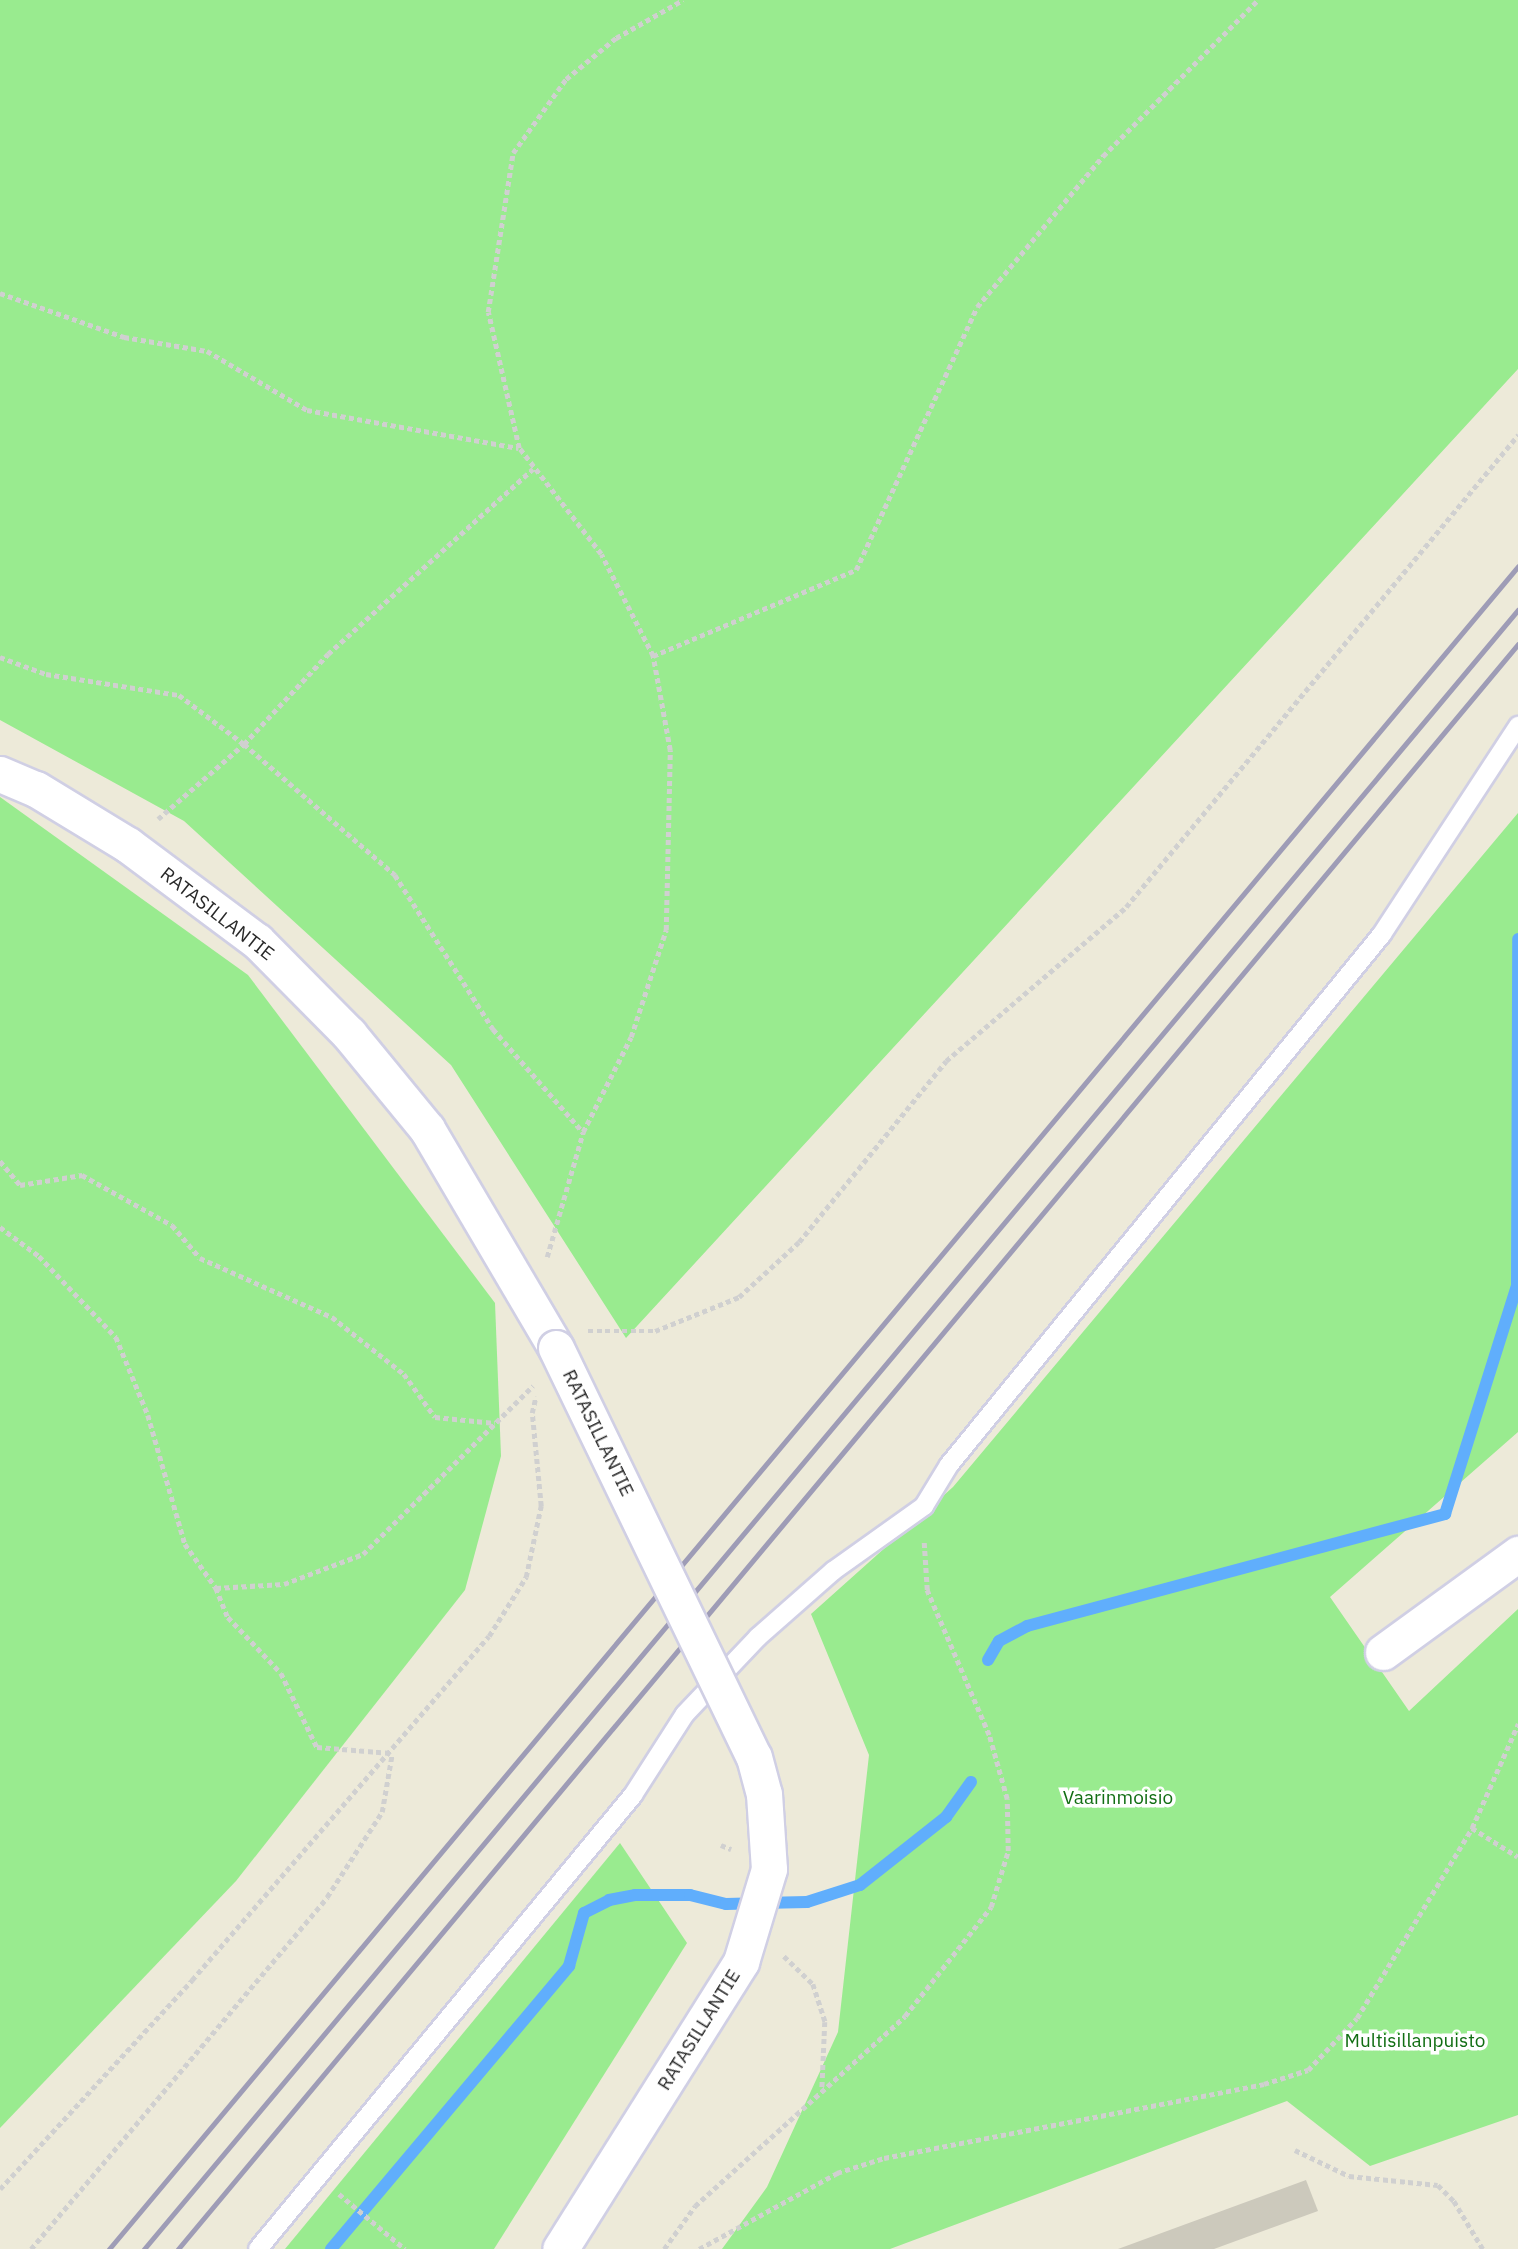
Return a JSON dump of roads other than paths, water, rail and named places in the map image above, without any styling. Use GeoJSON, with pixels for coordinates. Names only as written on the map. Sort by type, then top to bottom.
{"type":"FeatureCollection","features":[{"type":"Feature","properties":{"kind":"street","name":"RATASILLANTIE"},"geometry":{"type":"LineString","coordinates":[[0,774],[36,789],[128,845],[257,941],[349,1034],[427,1129],[531,1304],[549,1363],[754,1757],[764,1794],[769,1869],[741,1962],[560,2249]]}},
{"type":"Feature","properties":{"kind":"street"},"geometry":{"type":"LineString","coordinates":[[1383,1651],[1518,1554]]}},
{"type":"Feature","properties":{"kind":"lane"},"geometry":{"type":"LineString","coordinates":[[258,2249],[633,1795],[685,1714],[758,1637],[823,1579],[924,1506],[949,1465],[1382,934],[1518,726]]}},
{"type":"Feature","properties":{"kind":"waterway"},"geometry":{"type":"LineString","coordinates":[[988,1660],[999,1641],[1027,1626],[1445,1514],[1517,1285],[1518,939]]}},
{"type":"Feature","properties":{"kind":"waterway"},"geometry":{"type":"LineString","coordinates":[[331,2249],[569,1966],[584,1913],[609,1900],[635,1895],[690,1895],[726,1904],[807,1902],[860,1885],[946,1817],[971,1782]]}},
{"type":"Feature","properties":{"kind":"railway"},"geometry":{"type":"LineString","coordinates":[[109,2249],[1518,566]]}},
{"type":"Feature","properties":{"kind":"railway"},"geometry":{"type":"LineString","coordinates":[[144,2249],[1518,610]]}},
{"type":"Feature","properties":{"kind":"railway"},"geometry":{"type":"LineString","coordinates":[[178,2249],[1518,644]]}},
{"type":"Feature","properties":{"kind":"park label","name":"Vaarinmoisio"},"geometry":{"type":"Point","coordinates":[1118,1798]}},
{"type":"Feature","properties":{"kind":"park label","name":"Multisillanpuisto"},"geometry":{"type":"Point","coordinates":[1415,2041]}}]}
